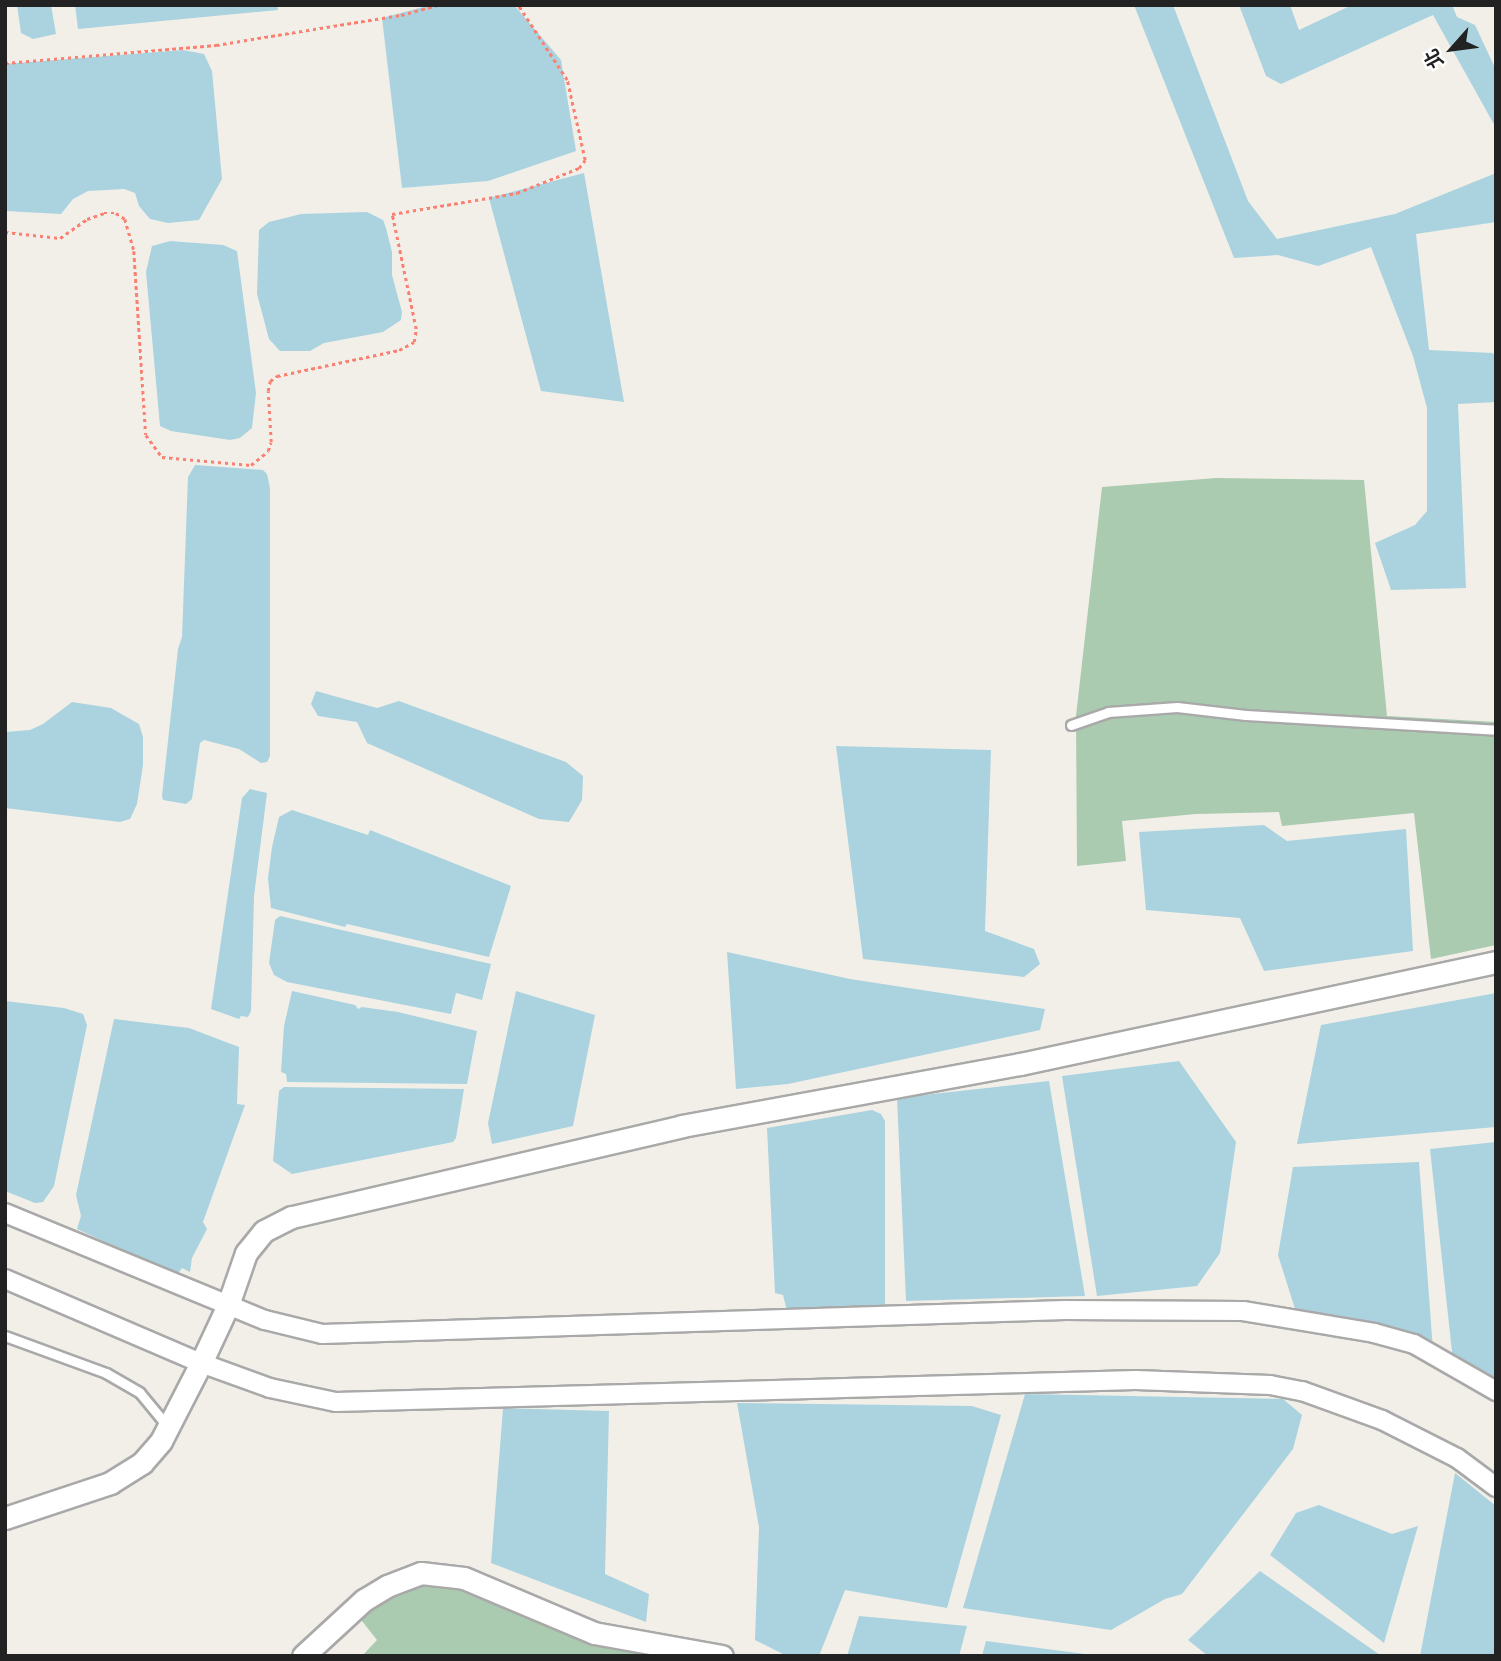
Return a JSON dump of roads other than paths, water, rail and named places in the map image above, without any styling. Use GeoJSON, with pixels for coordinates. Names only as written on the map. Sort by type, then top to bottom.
{"type":"FeatureCollection","features":[{"type":"Feature","properties":{"kind":"street"},"geometry":{"type":"LineString","coordinates":[[5,1518],[110,1483],[142,1463],[162,1441],[203,1359],[246,1252],[264,1231],[292,1217],[682,1126],[1020,1064],[1496,962]]}},
{"type":"Feature","properties":{"kind":"street"},"geometry":{"type":"LineString","coordinates":[[5,1213],[224,1311],[322,1334],[1065,1310],[1243,1311],[1374,1333],[1414,1344],[1496,1391]]}},
{"type":"Feature","properties":{"kind":"street"},"geometry":{"type":"LineString","coordinates":[[5,1279],[270,1388],[336,1402],[1126,1380],[1270,1385],[1302,1391],[1382,1420],[1458,1458],[1496,1487]]}},
{"type":"Feature","properties":{"kind":"street"},"geometry":{"type":"LineString","coordinates":[[303,1656],[364,1600],[387,1586],[421,1573],[464,1578],[594,1633],[722,1656]]}},
{"type":"Feature","properties":{"kind":"lane"},"geometry":{"type":"LineString","coordinates":[[1071,725],[1108,712],[1177,707],[1247,715],[1496,730]]}},
{"type":"Feature","properties":{"kind":"lane"},"geometry":{"type":"LineString","coordinates":[[5,1336],[106,1373],[140,1394],[168,1428]]}},
{"type":"Feature","properties":{"kind":"water"},"geometry":{"type":"Polygon","coordinates":[[[17,5],[51,5],[56,34],[33,39],[21,33],[17,5]]]}},
{"type":"Feature","properties":{"kind":"water"},"geometry":{"type":"Polygon","coordinates":[[[75,5],[277,5],[278,10],[78,29],[75,5]]]}},
{"type":"Feature","properties":{"kind":"water"},"geometry":{"type":"Polygon","coordinates":[[[431,5],[514,5],[561,60],[576,151],[488,181],[402,188],[382,18],[431,5]]]}},
{"type":"Feature","properties":{"kind":"water"},"geometry":{"type":"Polygon","coordinates":[[[1134,5],[1173,5],[1248,201],[1277,239],[1395,214],[1496,173],[1496,222],[1416,234],[1429,350],[1493,353],[1496,359],[1496,402],[1458,404],[1466,588],[1391,590],[1375,543],[1415,525],[1427,511],[1427,408],[1413,356],[1371,247],[1318,266],[1278,255],[1234,258],[1134,5]]]}},
{"type":"Feature","properties":{"kind":"water"},"geometry":{"type":"Polygon","coordinates":[[[1239,5],[1290,5],[1299,30],[1352,5],[1452,5],[1457,17],[1475,25],[1496,70],[1496,128],[1433,15],[1281,84],[1266,76],[1239,5]]]}},
{"type":"Feature","properties":{"kind":"water"},"geometry":{"type":"Polygon","coordinates":[[[183,50],[204,54],[212,71],[222,179],[199,220],[168,223],[150,219],[139,206],[135,193],[124,189],[88,191],[73,199],[61,214],[5,211],[5,64],[183,50]]]}},
{"type":"Feature","properties":{"kind":"water"},"geometry":{"type":"Polygon","coordinates":[[[584,173],[624,402],[541,391],[489,198],[584,173]]]}},
{"type":"Feature","properties":{"kind":"water"},"geometry":{"type":"Polygon","coordinates":[[[367,212],[383,220],[386,228],[392,252],[392,275],[402,312],[401,320],[383,332],[324,343],[310,351],[280,351],[269,339],[257,294],[259,230],[269,222],[301,214],[367,212]]]}},
{"type":"Feature","properties":{"kind":"water"},"geometry":{"type":"Polygon","coordinates":[[[170,241],[223,245],[237,251],[256,393],[252,428],[240,438],[230,440],[171,431],[160,426],[146,272],[152,246],[170,241]]]}},
{"type":"Feature","properties":{"kind":"water"},"geometry":{"type":"Polygon","coordinates":[[[195,465],[263,470],[267,474],[270,488],[270,756],[267,762],[261,763],[239,749],[204,740],[200,743],[192,799],[186,804],[163,800],[162,796],[178,649],[182,637],[188,477],[195,465]]]}},
{"type":"Feature","properties":{"kind":"water"},"geometry":{"type":"Polygon","coordinates":[[[316,691],[377,708],[399,701],[566,762],[583,776],[582,800],[569,822],[539,819],[367,743],[357,722],[318,716],[311,704],[316,691]]]}},
{"type":"Feature","properties":{"kind":"water"},"geometry":{"type":"Polygon","coordinates":[[[72,702],[111,708],[139,724],[143,737],[143,765],[137,804],[130,819],[120,822],[5,808],[5,732],[30,730],[43,724],[72,702]]]}},
{"type":"Feature","properties":{"kind":"water"},"geometry":{"type":"Polygon","coordinates":[[[836,746],[991,750],[985,931],[1034,949],[1040,964],[1024,977],[863,959],[836,746]]]}},
{"type":"Feature","properties":{"kind":"water"},"geometry":{"type":"Polygon","coordinates":[[[250,789],[267,793],[254,896],[251,1011],[248,1017],[241,1016],[239,1019],[211,1009],[242,798],[250,789]]]}},
{"type":"Feature","properties":{"kind":"water"},"geometry":{"type":"Polygon","coordinates":[[[292,810],[368,835],[370,830],[511,886],[489,957],[347,924],[345,927],[271,908],[268,878],[272,847],[279,817],[292,810]]]}},
{"type":"Feature","properties":{"kind":"water"},"geometry":{"type":"Polygon","coordinates":[[[1264,825],[1287,841],[1406,829],[1413,951],[1264,971],[1240,918],[1146,910],[1139,832],[1264,825]]]}},
{"type":"Feature","properties":{"kind":"water"},"geometry":{"type":"Polygon","coordinates":[[[280,916],[491,964],[482,1000],[456,993],[451,1014],[287,982],[274,975],[269,963],[275,920],[280,916]]]}},
{"type":"Feature","properties":{"kind":"water"},"geometry":{"type":"Polygon","coordinates":[[[727,952],[850,979],[1045,1009],[1040,1030],[788,1084],[736,1089],[727,952]]]}},
{"type":"Feature","properties":{"kind":"water"},"geometry":{"type":"Polygon","coordinates":[[[292,991],[355,1005],[358,1009],[362,1007],[398,1012],[477,1031],[467,1084],[287,1082],[286,1074],[281,1072],[284,1026],[292,991]]]}},
{"type":"Feature","properties":{"kind":"water"},"geometry":{"type":"Polygon","coordinates":[[[516,991],[595,1015],[573,1126],[492,1144],[488,1123],[516,991]]]}},
{"type":"Feature","properties":{"kind":"water"},"geometry":{"type":"Polygon","coordinates":[[[1496,993],[1496,1127],[1297,1144],[1321,1025],[1496,993]]]}},
{"type":"Feature","properties":{"kind":"water"},"geometry":{"type":"Polygon","coordinates":[[[5,1001],[64,1008],[83,1014],[87,1025],[54,1186],[43,1202],[35,1203],[5,1191],[5,1001]]]}},
{"type":"Feature","properties":{"kind":"water"},"geometry":{"type":"Polygon","coordinates":[[[114,1019],[189,1028],[239,1047],[237,1104],[245,1105],[203,1222],[207,1229],[192,1258],[190,1272],[182,1268],[177,1275],[77,1229],[81,1216],[76,1195],[114,1019]]]}},
{"type":"Feature","properties":{"kind":"water"},"geometry":{"type":"Polygon","coordinates":[[[1179,1061],[1236,1142],[1220,1253],[1197,1286],[1097,1296],[1062,1076],[1179,1061]]]}},
{"type":"Feature","properties":{"kind":"water"},"geometry":{"type":"Polygon","coordinates":[[[1049,1081],[1085,1296],[906,1301],[897,1098],[1049,1081]]]}},
{"type":"Feature","properties":{"kind":"water"},"geometry":{"type":"Polygon","coordinates":[[[284,1087],[464,1089],[456,1138],[453,1142],[292,1174],[273,1161],[279,1091],[284,1087]]]}},
{"type":"Feature","properties":{"kind":"water"},"geometry":{"type":"Polygon","coordinates":[[[872,1110],[881,1114],[885,1121],[885,1305],[881,1315],[787,1311],[783,1295],[775,1293],[767,1128],[872,1110]]]}},
{"type":"Feature","properties":{"kind":"water"},"geometry":{"type":"Polygon","coordinates":[[[1496,1142],[1496,1384],[1453,1361],[1430,1149],[1496,1142]]]}},
{"type":"Feature","properties":{"kind":"water"},"geometry":{"type":"Polygon","coordinates":[[[1419,1162],[1433,1350],[1296,1312],[1278,1255],[1293,1167],[1419,1162]]]}},
{"type":"Feature","properties":{"kind":"water"},"geometry":{"type":"Polygon","coordinates":[[[1025,1394],[1283,1399],[1302,1415],[1293,1449],[1182,1594],[1165,1599],[1111,1630],[963,1608],[1025,1394]]]}},
{"type":"Feature","properties":{"kind":"water"},"geometry":{"type":"Polygon","coordinates":[[[737,1403],[972,1406],[1001,1415],[947,1608],[845,1590],[819,1656],[787,1656],[755,1640],[759,1527],[737,1403]]]}},
{"type":"Feature","properties":{"kind":"water"},"geometry":{"type":"Polygon","coordinates":[[[503,1408],[609,1411],[605,1574],[649,1594],[646,1622],[491,1563],[503,1408]]]}},
{"type":"Feature","properties":{"kind":"water"},"geometry":{"type":"Polygon","coordinates":[[[1455,1473],[1496,1506],[1496,1656],[1420,1656],[1455,1473]]]}},
{"type":"Feature","properties":{"kind":"water"},"geometry":{"type":"Polygon","coordinates":[[[1319,1505],[1392,1534],[1418,1526],[1384,1643],[1270,1555],[1296,1513],[1319,1505]]]}},
{"type":"Feature","properties":{"kind":"water"},"geometry":{"type":"Polygon","coordinates":[[[1260,1571],[1380,1656],[1208,1656],[1188,1640],[1260,1571]]]}},
{"type":"Feature","properties":{"kind":"water"},"geometry":{"type":"Polygon","coordinates":[[[859,1616],[967,1626],[959,1656],[847,1656],[859,1616]]]}},
{"type":"Feature","properties":{"kind":"water"},"geometry":{"type":"Polygon","coordinates":[[[986,1641],[1085,1654],[982,1656],[986,1641]]]}}]}
